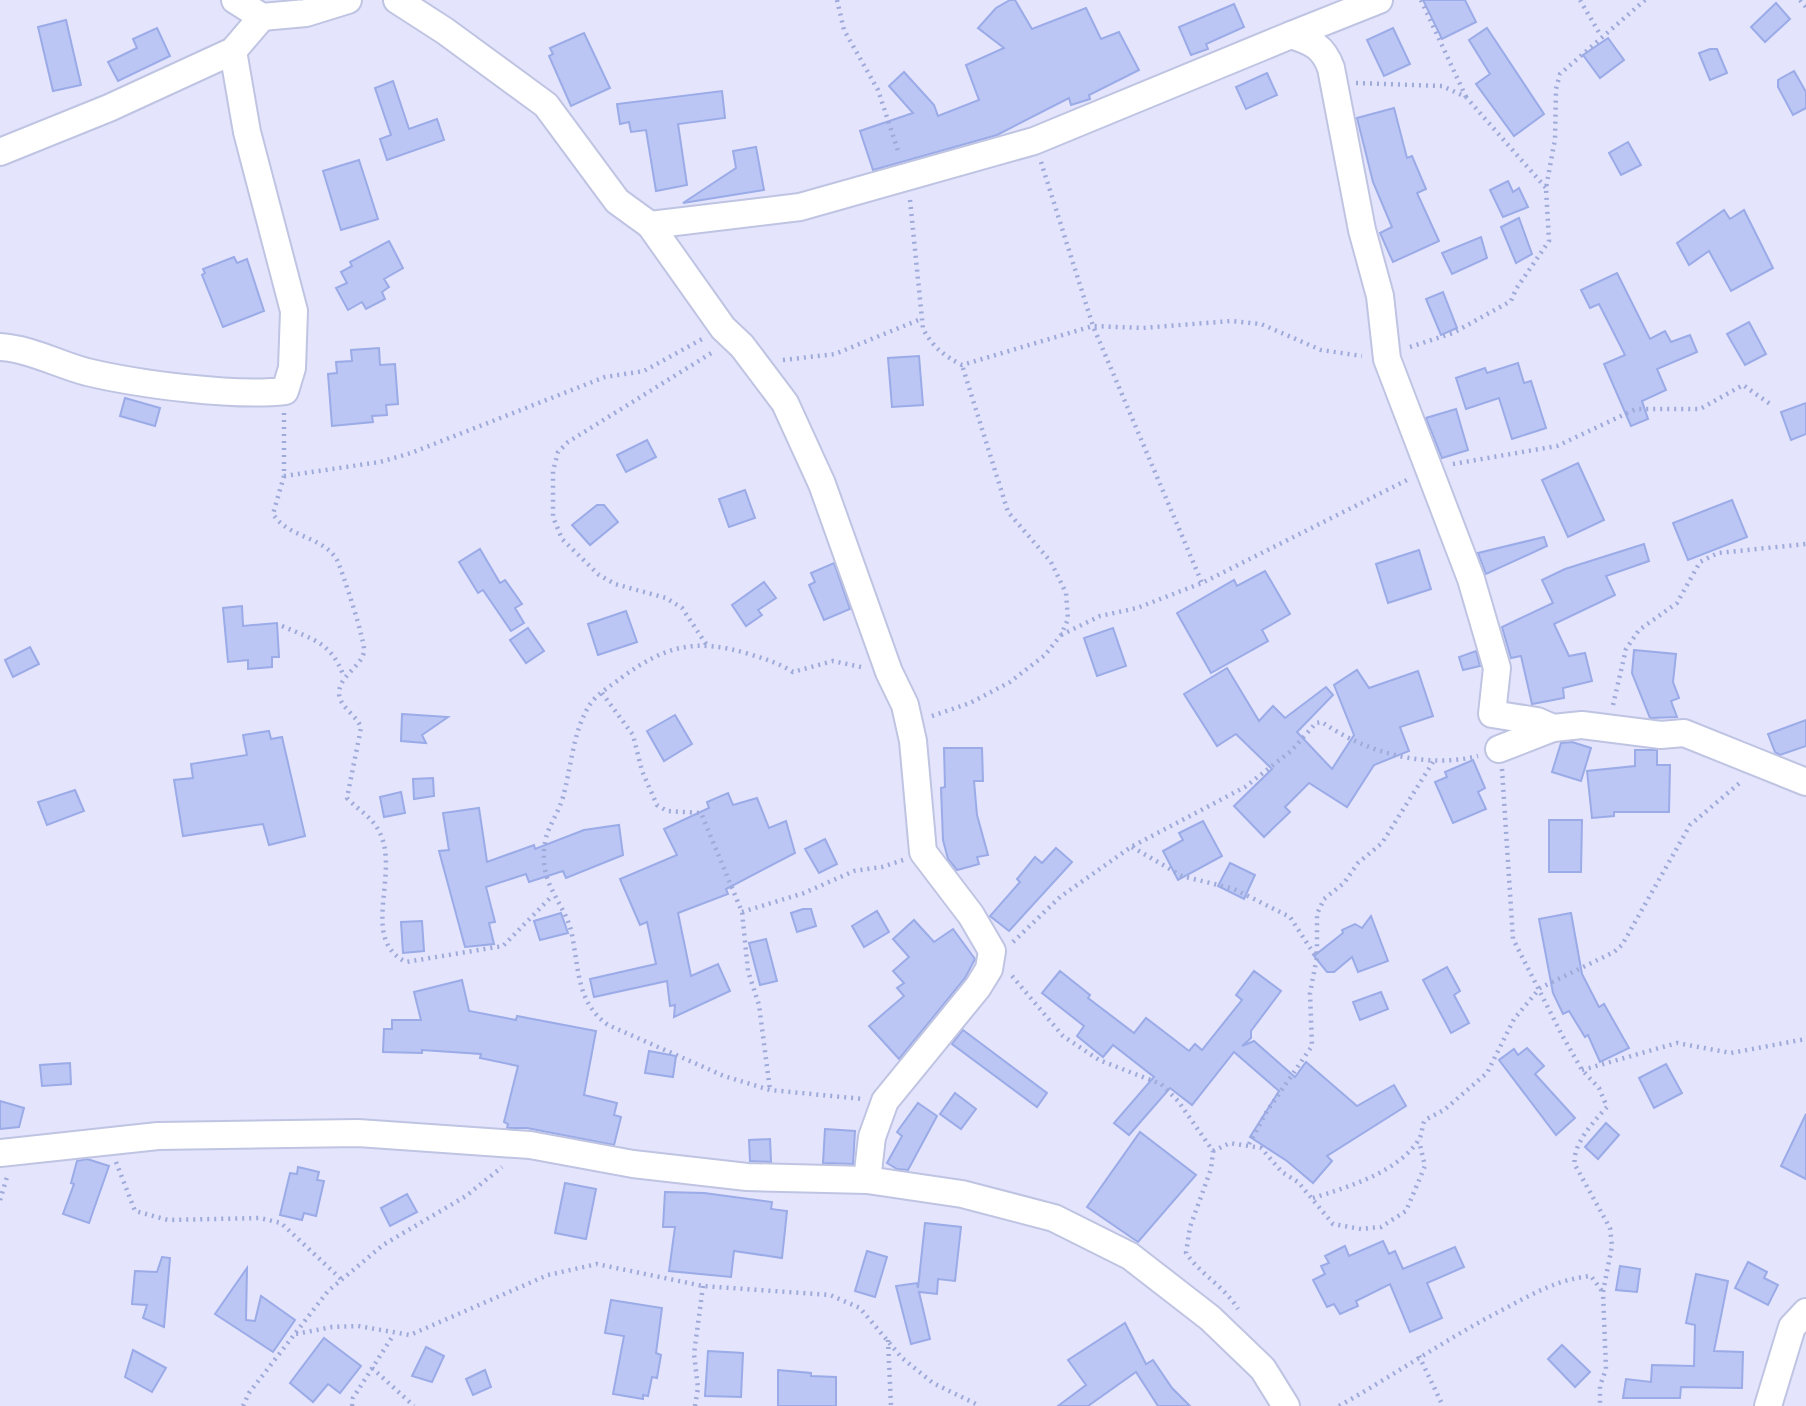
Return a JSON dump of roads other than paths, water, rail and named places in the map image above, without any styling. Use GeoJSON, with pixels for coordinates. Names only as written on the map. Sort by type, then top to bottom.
{"type":"FeatureCollection","features":[{"type":"Feature","properties":{"kind":"street"},"geometry":{"type":"LineString","coordinates":[[235,0],[262,17],[306,13],[348,0]]}},
{"type":"Feature","properties":{"kind":"street"},"geometry":{"type":"LineString","coordinates":[[397,0],[446,31],[546,105],[617,201],[650,225],[729,334],[785,403],[822,484],[889,672],[905,705],[923,852],[971,915],[996,955],[978,987],[884,1101],[872,1137],[867,1180]]}},
{"type":"Feature","properties":{"kind":"street"},"geometry":{"type":"LineString","coordinates":[[650,225],[800,207],[1034,141],[1379,0]]}},
{"type":"Feature","properties":{"kind":"street"},"geometry":{"type":"LineString","coordinates":[[0,152],[109,108],[233,51],[262,17]]}},
{"type":"Feature","properties":{"kind":"street"},"geometry":{"type":"LineString","coordinates":[[1291,35],[1314,43],[1326,54],[1331,68],[1362,230],[1381,296],[1387,359],[1471,579],[1497,668],[1492,714],[1537,721],[1553,728]]}},
{"type":"Feature","properties":{"kind":"street"},"geometry":{"type":"LineString","coordinates":[[0,348],[20,348],[87,372],[172,386],[285,391],[292,368],[294,310],[247,132],[233,51]]}},
{"type":"Feature","properties":{"kind":"street"},"geometry":{"type":"LineString","coordinates":[[1500,753],[1553,728],[1582,725],[1661,735],[1684,733],[1806,782]]}},
{"type":"Feature","properties":{"kind":"street"},"geometry":{"type":"LineString","coordinates":[[0,1153],[158,1136],[358,1133],[530,1145],[633,1164],[747,1177],[867,1180],[962,1194],[1054,1218],[1130,1256],[1210,1318],[1263,1369],[1286,1406]]}},
{"type":"Feature","properties":{"kind":"street"},"geometry":{"type":"LineString","coordinates":[[1768,1406],[1792,1327],[1806,1312]]}}]}
